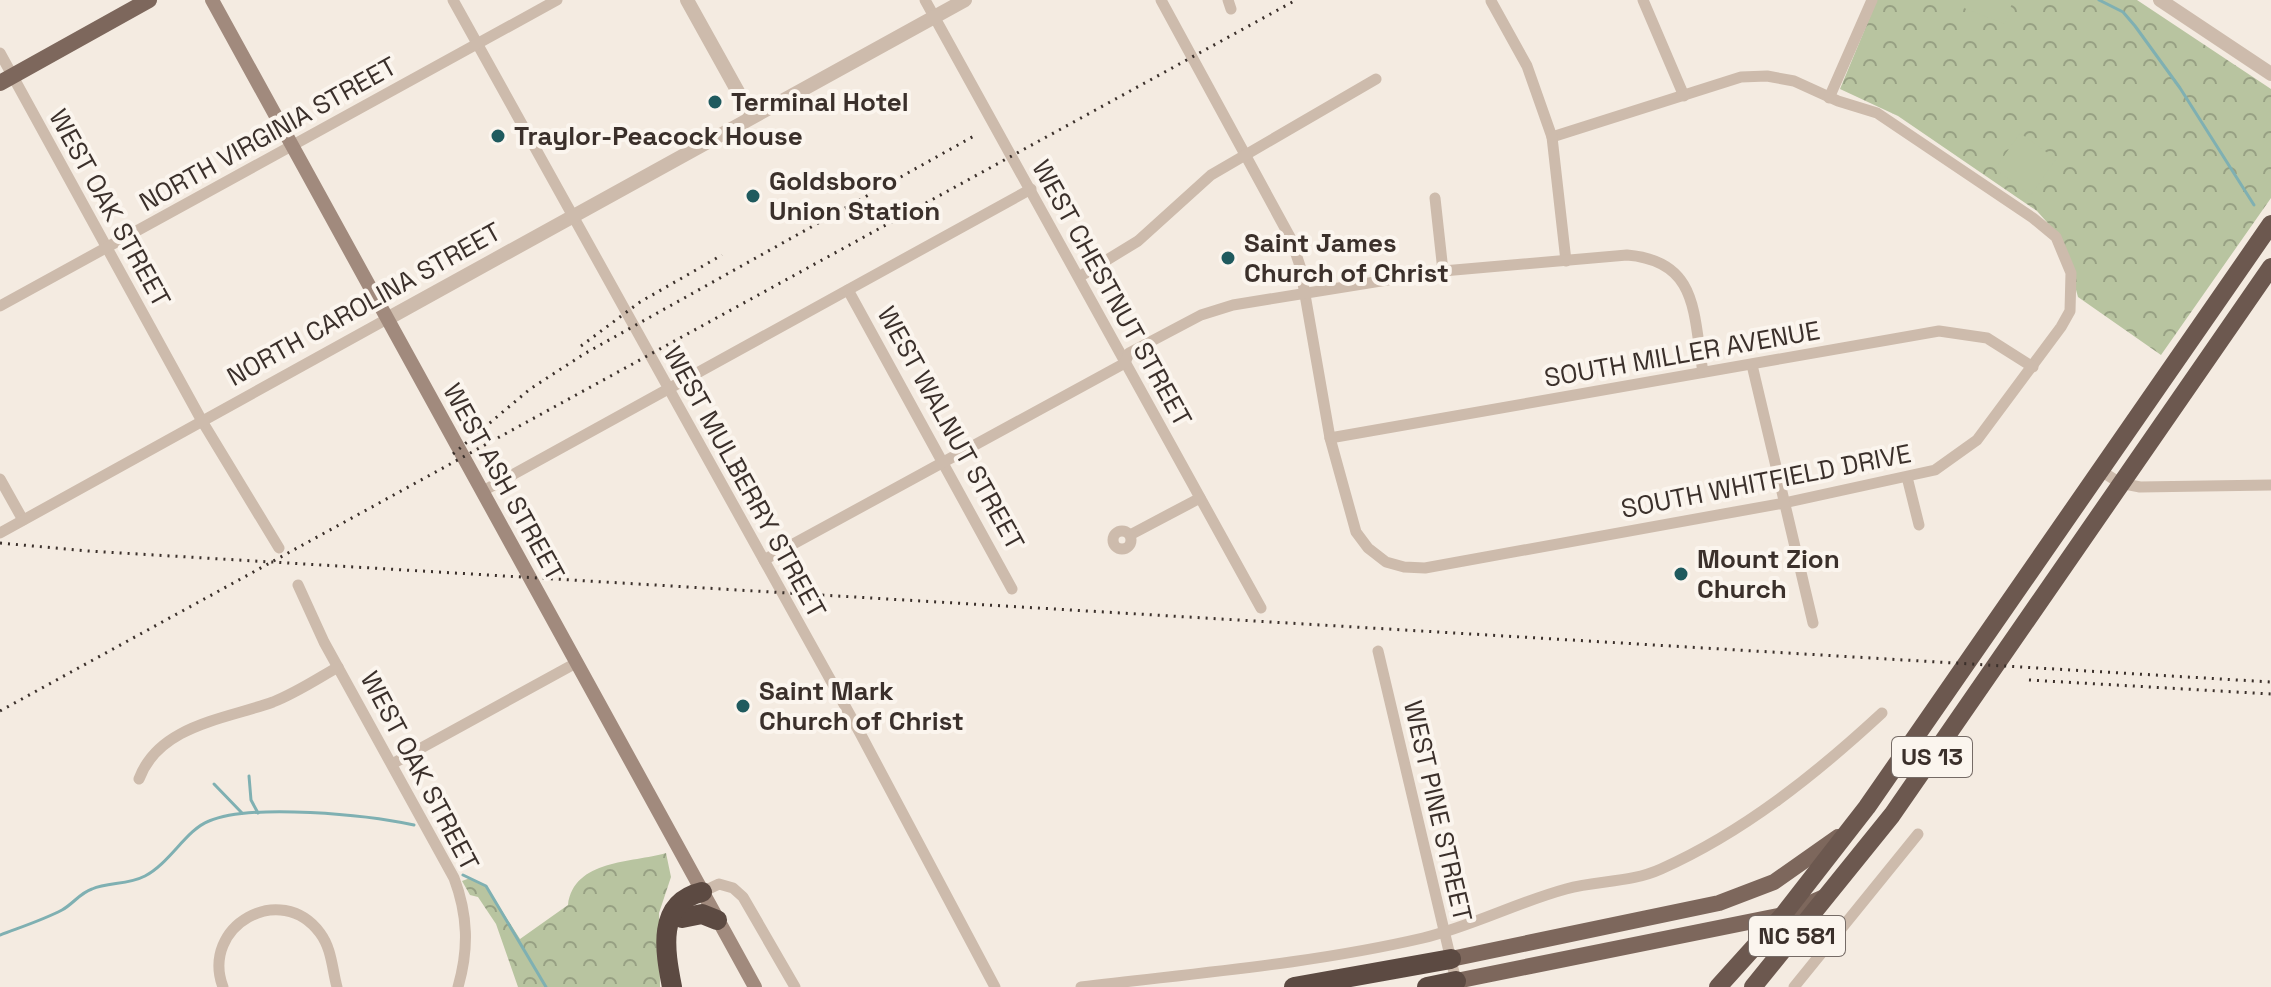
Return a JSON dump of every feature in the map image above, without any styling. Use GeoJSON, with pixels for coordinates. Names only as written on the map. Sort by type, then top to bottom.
{"type":"FeatureCollection","features":[{"type":"Feature","properties":{"kind":"highway","name":"US 13"},"geometry":{"type":"LineString","coordinates":[[1855,823],[2271,224]]}},
{"type":"Feature","properties":{"kind":"highway","name":"US 13"},"geometry":{"type":"LineString","coordinates":[[1840,884],[1892,815],[2271,267]]}},
{"type":"Feature","properties":{"kind":"highway","name":"NC 581"},"geometry":{"type":"LineString","coordinates":[[1718,987],[1783,915],[1855,823]]}},
{"type":"Feature","properties":{"kind":"highway","name":"NC 581"},"geometry":{"type":"LineString","coordinates":[[1753,987],[1840,884]]}},
{"type":"Feature","properties":{"kind":"highway"},"geometry":{"type":"LineString","coordinates":[[683,987],[674,940],[682,918],[702,892]]}},
{"type":"Feature","properties":{"kind":"highway"},"geometry":{"type":"LineString","coordinates":[[672,987],[665,947],[669,921],[681,900],[702,892]]}},
{"type":"Feature","properties":{"kind":"highway"},"geometry":{"type":"LineString","coordinates":[[682,918],[702,914],[717,920]]}},
{"type":"Feature","properties":{"kind":"highway","name":"US 13"},"geometry":{"type":"LineString","coordinates":[[1294,987],[1451,959]]}},
{"type":"Feature","properties":{"kind":"highway","name":"US 13"},"geometry":{"type":"LineString","coordinates":[[1427,987],[1456,981]]}},
{"type":"Feature","properties":{"kind":"main road"},"geometry":{"type":"LineString","coordinates":[[6,80],[149,0]]}},
{"type":"Feature","properties":{"kind":"main road","name":"WEST ASH STREET"},"geometry":{"type":"LineString","coordinates":[[212,0],[755,987]]}},
{"type":"Feature","properties":{"kind":"main road","name":"US 13"},"geometry":{"type":"LineString","coordinates":[[1451,959],[1719,903],[1749,893],[1798,868],[1855,823]]}},
{"type":"Feature","properties":{"kind":"main road","name":"US 13"},"geometry":{"type":"LineString","coordinates":[[1456,981],[1783,915],[1812,904],[1840,884]]}},
{"type":"Feature","properties":{"kind":"street","name":"WEST MULBERRY STREET"},"geometry":{"type":"LineString","coordinates":[[453,0],[666,389],[764,560],[995,987]]}},
{"type":"Feature","properties":{"kind":"street","name":"NORTH VIRGINIA STREET"},"geometry":{"type":"LineString","coordinates":[[0,306],[557,0]]}},
{"type":"Feature","properties":{"kind":"street"},"geometry":{"type":"LineString","coordinates":[[687,0],[752,117]]}},
{"type":"Feature","properties":{"kind":"street","name":"WEST CHESTNUT STREET"},"geometry":{"type":"LineString","coordinates":[[925,0],[1261,608]]}},
{"type":"Feature","properties":{"kind":"street","name":"NORTH CAROLINA STREET"},"geometry":{"type":"LineString","coordinates":[[0,533],[965,0]]}},
{"type":"Feature","properties":{"kind":"street"},"geometry":{"type":"LineString","coordinates":[[1161,0],[1291,239],[1305,292],[1330,438]]}},
{"type":"Feature","properties":{"kind":"street"},"geometry":{"type":"LineString","coordinates":[[1643,0],[1684,96]]}},
{"type":"Feature","properties":{"kind":"street"},"geometry":{"type":"LineString","coordinates":[[1829,98],[1872,0]]}},
{"type":"Feature","properties":{"kind":"street"},"geometry":{"type":"LineString","coordinates":[[2160,0],[2271,74]]}},
{"type":"Feature","properties":{"kind":"street"},"geometry":{"type":"LineString","coordinates":[[1491,1],[1527,66],[1552,137],[1566,261]]}},
{"type":"Feature","properties":{"kind":"street","name":"WEST OAK STREET"},"geometry":{"type":"LineString","coordinates":[[0,53],[6,80],[106,248],[202,421],[279,548]]}},
{"type":"Feature","properties":{"kind":"street","name":"SOUTH WHITFIELD DRIVE"},"geometry":{"type":"LineString","coordinates":[[1330,438],[1356,532],[1368,548],[1386,562],[1425,568],[1784,503],[1935,470],[1965,452],[2033,367],[2070,311],[2071,273],[2056,237],[1908,131],[1877,113],[1829,98],[1794,81],[1767,76],[1741,77],[1552,137]]}},
{"type":"Feature","properties":{"kind":"street"},"geometry":{"type":"LineString","coordinates":[[1079,277],[1138,241],[1197,186],[1245,154],[1376,79]]}},
{"type":"Feature","properties":{"kind":"street"},"geometry":{"type":"LineString","coordinates":[[483,491],[1031,189]]}},
{"type":"Feature","properties":{"kind":"street"},"geometry":{"type":"LineString","coordinates":[[1435,198],[1443,271]]}},
{"type":"Feature","properties":{"kind":"street"},"geometry":{"type":"LineString","coordinates":[[764,560],[1125,363],[1129,353],[1201,315],[1305,292],[1443,271],[1627,255],[1652,257],[1682,277],[1691,299],[1703,372]]}},
{"type":"Feature","properties":{"kind":"street","name":"WEST WALNUT STREET"},"geometry":{"type":"LineString","coordinates":[[848,290],[1012,589]]}},
{"type":"Feature","properties":{"kind":"street","name":"SOUTH MILLER AVENUE"},"geometry":{"type":"LineString","coordinates":[[1330,438],[1939,331],[1987,338],[2033,367]]}},
{"type":"Feature","properties":{"kind":"street"},"geometry":{"type":"LineString","coordinates":[[1752,365],[1813,623]]}},
{"type":"Feature","properties":{"kind":"street"},"geometry":{"type":"LineString","coordinates":[[2101,471],[2120,483],[2159,488],[2271,485]]}},
{"type":"Feature","properties":{"kind":"street"},"geometry":{"type":"LineString","coordinates":[[1907,477],[1919,525]]}},
{"type":"Feature","properties":{"kind":"street"},"geometry":{"type":"LineString","coordinates":[[0,479],[23,520]]}},
{"type":"Feature","properties":{"kind":"street"},"geometry":{"type":"LineString","coordinates":[[1130,535],[1200,498]]}},
{"type":"Feature","properties":{"kind":"street","name":"WEST OAK STREET"},"geometry":{"type":"LineString","coordinates":[[298,585],[338,667],[459,891],[467,941],[458,987]]}},
{"type":"Feature","properties":{"kind":"street","name":"WEST PINE STREET"},"geometry":{"type":"LineString","coordinates":[[1378,651],[1456,981]]}},
{"type":"Feature","properties":{"kind":"street"},"geometry":{"type":"LineString","coordinates":[[392,764],[576,663]]}},
{"type":"Feature","properties":{"kind":"street"},"geometry":{"type":"LineString","coordinates":[[139,779],[154,753],[191,729],[284,697],[338,667]]}},
{"type":"Feature","properties":{"kind":"street"},"geometry":{"type":"LineString","coordinates":[[1081,987],[1342,954],[1444,932],[1565,889],[1642,876],[1693,853],[1753,817],[1827,764],[1882,713]]}},
{"type":"Feature","properties":{"kind":"street"},"geometry":{"type":"LineString","coordinates":[[1794,987],[1918,834]]}},
{"type":"Feature","properties":{"kind":"street"},"geometry":{"type":"LineString","coordinates":[[702,892],[719,884],[737,891],[795,987]]}},
{"type":"Feature","properties":{"kind":"street"},"geometry":{"type":"LineString","coordinates":[[223,987],[218,964],[220,950],[233,926],[255,913],[280,910],[304,918],[322,936],[337,987]]}},
{"type":"Feature","properties":{"kind":"green space"},"geometry":{"type":"Polygon","coordinates":[[[1877,0],[2137,0],[2271,89],[2271,198],[2161,355],[2078,297],[2062,239],[2037,211],[1898,116],[1840,89],[1877,0]]]}},
{"type":"Feature","properties":{"kind":"green space"},"geometry":{"type":"Polygon","coordinates":[[[1967,0],[2013,0],[2005,24],[1964,8],[1967,0]]]}},
{"type":"Feature","properties":{"kind":"green space"},"geometry":{"type":"Polygon","coordinates":[[[2020,133],[2056,159],[2031,195],[1995,169],[2020,133]]]}},
{"type":"Feature","properties":{"kind":"green space"},"geometry":{"type":"Polygon","coordinates":[[[666,853],[671,877],[659,913],[660,987],[518,987],[496,924],[478,897],[470,895],[462,881],[470,878],[486,886],[520,939],[568,905],[581,879],[593,871],[666,853]]]}},
{"type":"Feature","properties":{"kind":"waterway"},"geometry":{"type":"LineString","coordinates":[[2099,0],[2123,12],[2135,26],[2180,88],[2254,205]]}},
{"type":"Feature","properties":{"kind":"waterway"},"geometry":{"type":"LineString","coordinates":[[249,776],[251,800],[258,813]]}},
{"type":"Feature","properties":{"kind":"waterway"},"geometry":{"type":"LineString","coordinates":[[214,784],[242,813]]}},
{"type":"Feature","properties":{"kind":"waterway"},"geometry":{"type":"LineString","coordinates":[[0,935],[62,910],[92,889],[145,876],[209,821],[253,813],[310,812],[414,825]]}},
{"type":"Feature","properties":{"kind":"waterway"},"geometry":{"type":"LineString","coordinates":[[463,875],[486,886],[546,987]]}},
{"type":"Feature","properties":{"kind":"railway"},"geometry":{"type":"LineString","coordinates":[[0,711],[1296,0]]}},
{"type":"Feature","properties":{"kind":"railway"},"geometry":{"type":"LineString","coordinates":[[453,454],[530,389],[584,354],[974,136]]}},
{"type":"Feature","properties":{"kind":"railway"},"geometry":{"type":"LineString","coordinates":[[581,346],[640,302],[722,255]]}},
{"type":"Feature","properties":{"kind":"railway"},"geometry":{"type":"LineString","coordinates":[[0,543],[88,551],[2271,682]]}},
{"type":"Feature","properties":{"kind":"railway"},"geometry":{"type":"LineString","coordinates":[[2029,680],[2271,694]]}},
{"type":"Feature","properties":{"kind":"place","name":"Terminal Hotel"},"geometry":{"type":"Point","coordinates":[715,102]}},
{"type":"Feature","properties":{"kind":"place","name":"Traylor-Peacock House"},"geometry":{"type":"Point","coordinates":[498,136]}},
{"type":"Feature","properties":{"kind":"place","name":"Goldsboro Union Station"},"geometry":{"type":"Point","coordinates":[753,196]}},
{"type":"Feature","properties":{"kind":"place","name":"Saint James Church of Christ"},"geometry":{"type":"Point","coordinates":[1228,258]}},
{"type":"Feature","properties":{"kind":"place","name":"Mount Zion Church"},"geometry":{"type":"Point","coordinates":[1681,574]}},
{"type":"Feature","properties":{"kind":"place","name":"Saint Mark Church of Christ"},"geometry":{"type":"Point","coordinates":[743,706]}}]}
